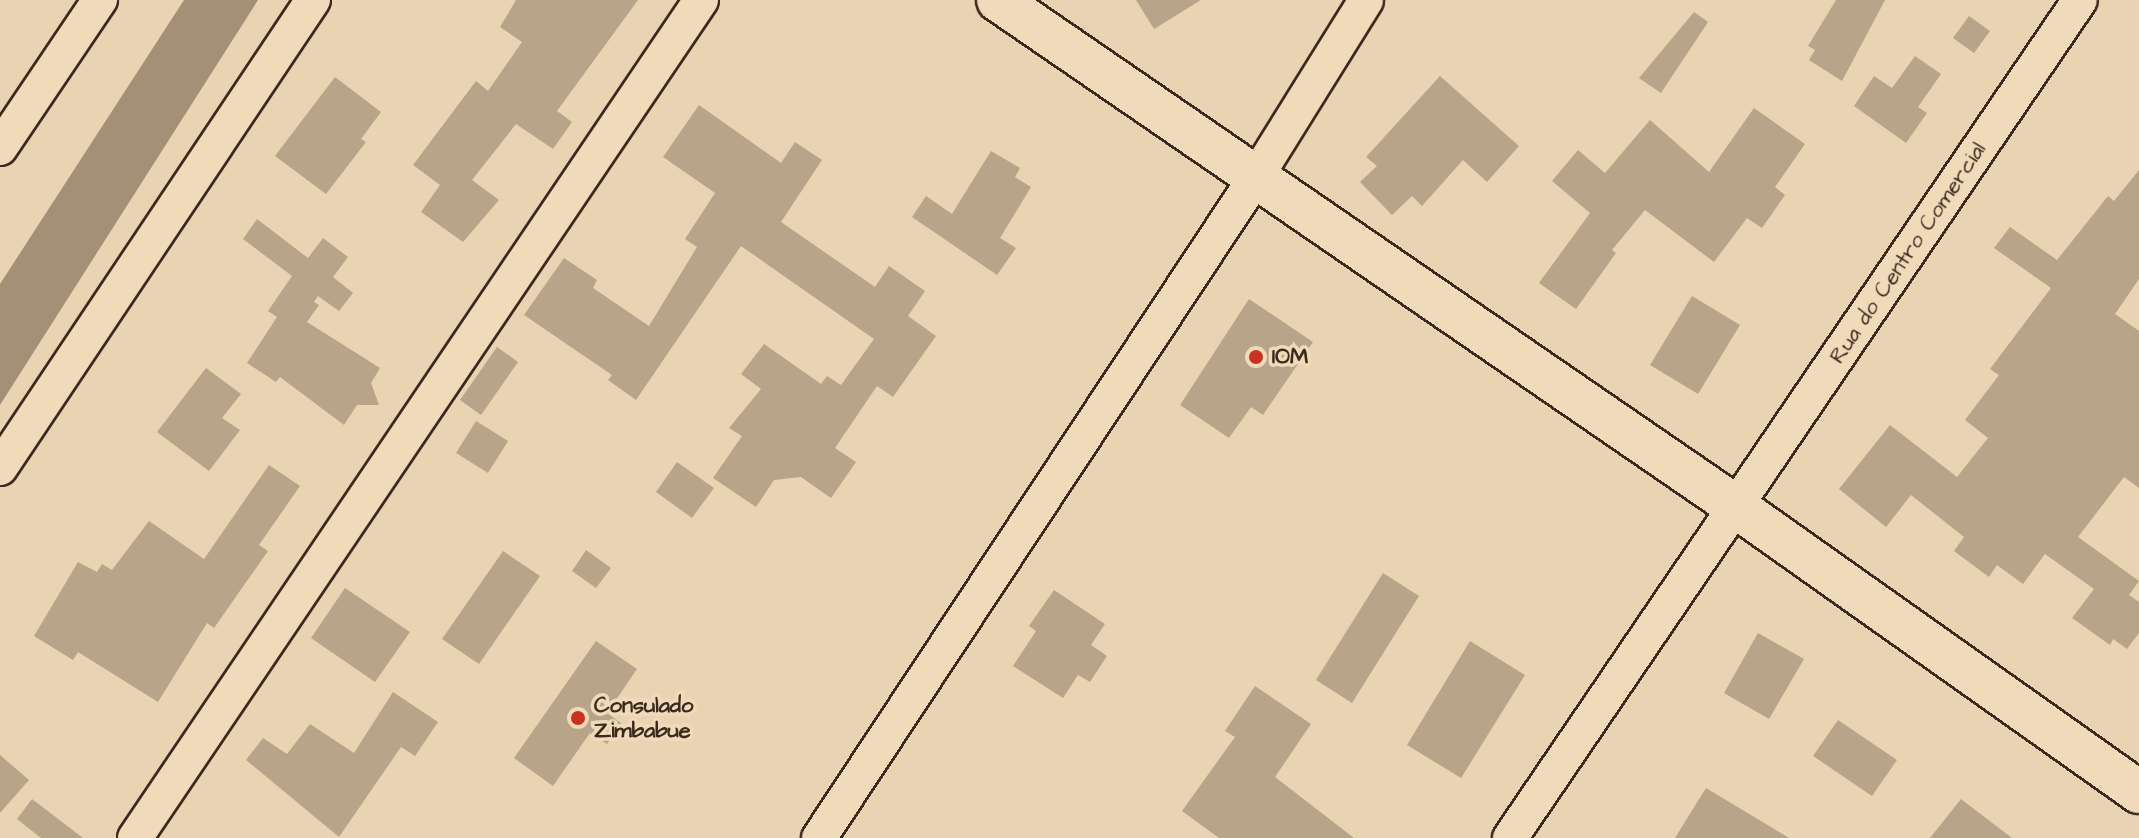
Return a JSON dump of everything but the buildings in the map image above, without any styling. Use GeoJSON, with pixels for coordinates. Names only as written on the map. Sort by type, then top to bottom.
{"type":"FeatureCollection","features":[{"type":"Feature","properties":{"kind":"street"},"geometry":{"type":"LineString","coordinates":[[0,148],[100,0]]}},
{"type":"Feature","properties":{"kind":"street"},"geometry":{"type":"LineString","coordinates":[[0,468],[313,0]]}},
{"type":"Feature","properties":{"kind":"street"},"geometry":{"type":"LineString","coordinates":[[135,838],[701,0]]}},
{"type":"Feature","properties":{"kind":"street"},"geometry":{"type":"LineString","coordinates":[[998,0],[1735,506],[2139,792]]}},
{"type":"Feature","properties":{"kind":"street"},"geometry":{"type":"LineString","coordinates":[[819,838],[1256,177],[1366,0]]}},
{"type":"Feature","properties":{"kind":"street","name":"Rua do Centro Comercial"},"geometry":{"type":"LineString","coordinates":[[1510,838],[2080,0]]}},
{"type":"Feature","properties":{"kind":"shaded area"},"geometry":{"type":"Polygon","coordinates":[[[184,0],[258,0],[0,405],[0,284],[184,0]]]}},
{"type":"Feature","properties":{"kind":"place","name":"IOM"},"geometry":{"type":"Point","coordinates":[1256,357]}},
{"type":"Feature","properties":{"kind":"place","name":"Consulado Zimbabue"},"geometry":{"type":"Point","coordinates":[578,718]}}]}
